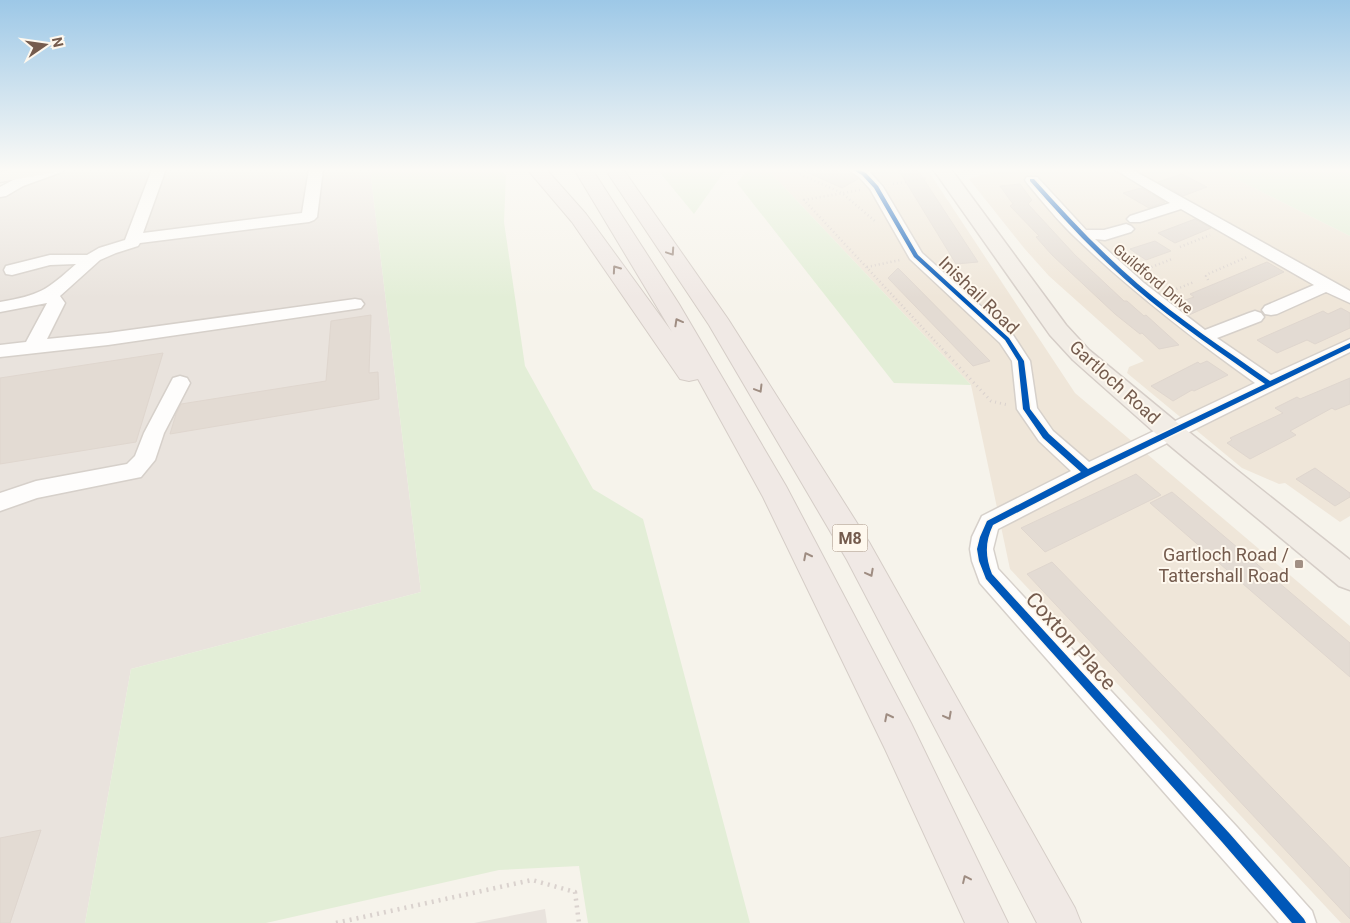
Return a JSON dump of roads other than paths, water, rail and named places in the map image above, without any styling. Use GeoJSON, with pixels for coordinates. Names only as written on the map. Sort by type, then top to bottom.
{"type":"FeatureCollection","features":[{"type":"Feature","properties":{"kind":"highway"},"geometry":{"type":"LineString","coordinates":[[574,212],[776,494]]}},
{"type":"Feature","properties":{"kind":"highway","name":"M8"},"geometry":{"type":"LineString","coordinates":[[610,212],[668,304],[776,494],[898,736],[987,923]]}},
{"type":"Feature","properties":{"kind":"highway","name":"M8"},"geometry":{"type":"LineString","coordinates":[[643,212],[720,324],[858,551],[1060,923]]}},
{"type":"Feature","properties":{"kind":"main road","name":"Gartloch Road"},"geometry":{"type":"LineString","coordinates":[[973,212],[1058,330],[1081,355],[1171,432],[1350,577]]}},
{"type":"Feature","properties":{"kind":"street"},"geometry":{"type":"LineString","coordinates":[[0,307],[23,304],[50,294],[76,274],[90,260],[106,250],[132,244],[143,212]]}},
{"type":"Feature","properties":{"kind":"street"},"geometry":{"type":"LineString","coordinates":[[134,239],[310,217],[311,212]]}},
{"type":"Feature","properties":{"kind":"street","name":"Inishail Road"},"geometry":{"type":"LineString","coordinates":[[891,212],[916,256],[1008,339],[1020,361],[1028,409],[1046,436],[1087,473]]}},
{"type":"Feature","properties":{"kind":"street","name":"Guildford Drive"},"geometry":{"type":"LineString","coordinates":[[1061,212],[1080,234],[1126,277],[1204,337],[1270,384]]}},
{"type":"Feature","properties":{"kind":"street"},"geometry":{"type":"LineString","coordinates":[[1080,234],[1105,235],[1160,212]]}},
{"type":"Feature","properties":{"kind":"street"},"geometry":{"type":"LineString","coordinates":[[1196,212],[1350,298]]}},
{"type":"Feature","properties":{"kind":"street"},"geometry":{"type":"LineString","coordinates":[[12,270],[27,264],[52,260],[90,260]]}},
{"type":"Feature","properties":{"kind":"street"},"geometry":{"type":"LineString","coordinates":[[1272,310],[1327,285]]}},
{"type":"Feature","properties":{"kind":"street"},"geometry":{"type":"LineString","coordinates":[[32,347],[56,303],[50,294]]}},
{"type":"Feature","properties":{"kind":"street"},"geometry":{"type":"LineString","coordinates":[[0,352],[356,304]]}},
{"type":"Feature","properties":{"kind":"street"},"geometry":{"type":"LineString","coordinates":[[1204,337],[1255,317]]}},
{"type":"Feature","properties":{"kind":"street","name":"Coxton Place"},"geometry":{"type":"LineString","coordinates":[[1300,923],[1226,838],[988,576],[981,558],[983,538],[990,523],[1087,473],[1350,345]]}},
{"type":"Feature","properties":{"kind":"street"},"geometry":{"type":"LineString","coordinates":[[0,502],[36,490],[133,471],[144,460],[154,433],[180,383]]}},
{"type":"Feature","properties":{"kind":"place","name":"Gartloch Road / Tattershall Road"},"geometry":{"type":"Point","coordinates":[1299,564]}}]}
